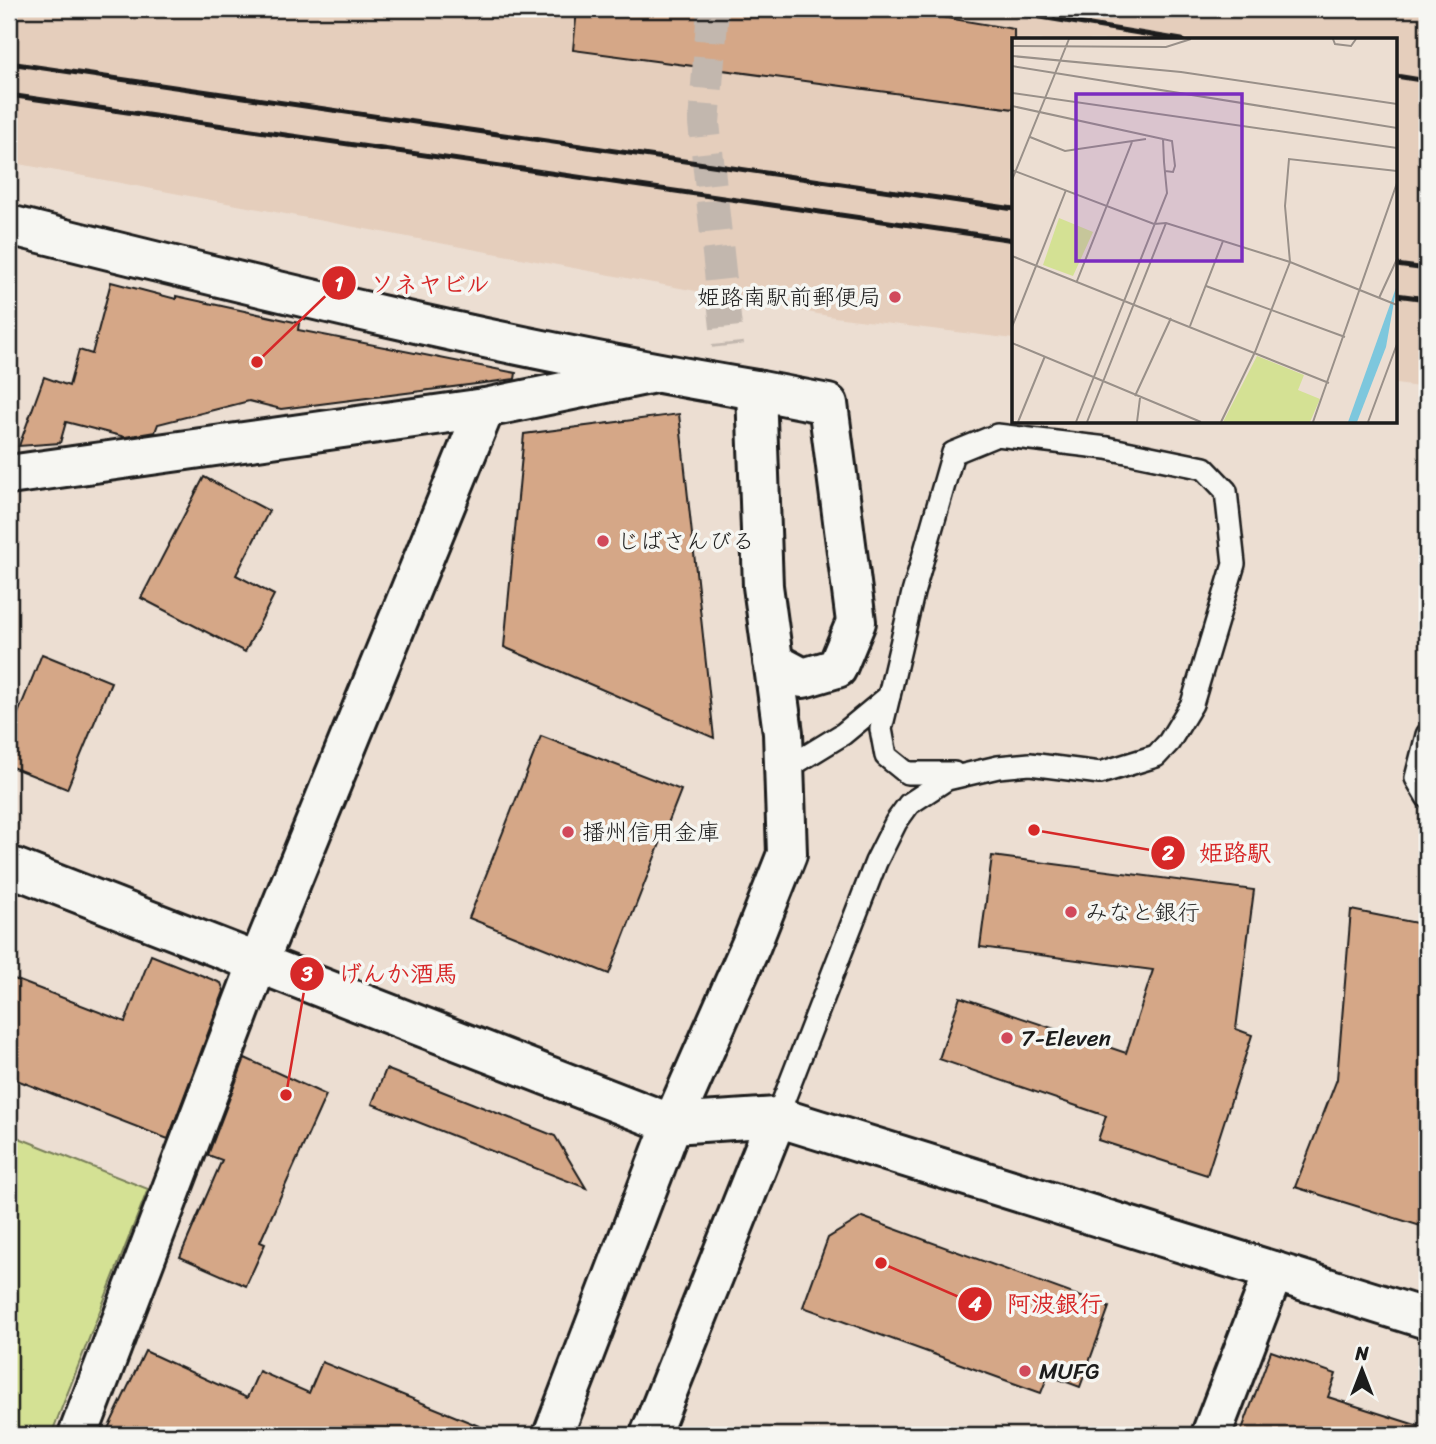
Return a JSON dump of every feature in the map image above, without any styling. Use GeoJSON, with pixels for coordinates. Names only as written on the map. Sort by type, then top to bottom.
{"type":"FeatureCollection","features":[{"type":"Feature","properties":{"kind":"street"},"geometry":{"type":"LineString","coordinates":[[9,225],[318,302],[655,373],[828,404],[856,622],[837,668],[803,678],[773,662]]}},
{"type":"Feature","properties":{"kind":"street"},"geometry":{"type":"LineString","coordinates":[[9,474],[485,408],[655,373]]}},
{"type":"Feature","properties":{"kind":"street"},"geometry":{"type":"LineString","coordinates":[[552,1435],[672,1124],[751,945],[787,854],[783,733],[763,586],[756,390]]}},
{"type":"Feature","properties":{"kind":"street"},"geometry":{"type":"LineString","coordinates":[[78,1435],[258,963],[485,408]]}},
{"type":"Feature","properties":{"kind":"street"},"geometry":{"type":"LineString","coordinates":[[9,866],[672,1124],[777,1118],[1427,1319]]}},
{"type":"Feature","properties":{"kind":"street"},"geometry":{"type":"LineString","coordinates":[[650,1435],[777,1118]]}},
{"type":"Feature","properties":{"kind":"street"},"geometry":{"type":"LineString","coordinates":[[1211,1435],[1274,1271]]}},
{"type":"Feature","properties":{"kind":"lane"},"geometry":{"type":"LineString","coordinates":[[997,435],[1107,449],[1204,468],[1226,491],[1234,564],[1192,704],[1169,741],[1156,756],[1100,773],[1030,764],[967,773],[907,773],[886,756],[881,729],[889,696],[917,579],[953,453],[997,435]]}},
{"type":"Feature","properties":{"kind":"lane"},"geometry":{"type":"LineString","coordinates":[[784,770],[843,734],[889,696]]}},
{"type":"Feature","properties":{"kind":"lane"},"geometry":{"type":"LineString","coordinates":[[1427,735],[1416,778],[1427,797]]}},
{"type":"Feature","properties":{"kind":"lane"},"geometry":{"type":"LineString","coordinates":[[777,1118],[877,862],[896,822],[909,804],[931,788],[967,773]]}},
{"type":"Feature","properties":{"kind":"shaded area"},"geometry":{"type":"Polygon","coordinates":[[[9,9],[1427,9],[1427,388],[1398,384],[1398,38],[1012,38],[1012,339],[834,317],[9,162],[9,9]]]}},
{"type":"Feature","properties":{"kind":"green space"},"geometry":{"type":"Polygon","coordinates":[[[9,1134],[148,1189],[51,1435],[9,1435],[9,1134]]]}},
{"type":"Feature","properties":{"kind":"building"},"geometry":{"type":"Polygon","coordinates":[[[577,9],[893,9],[1014,29],[1012,109],[573,50],[577,9]]]}},
{"type":"Feature","properties":{"kind":"building"},"geometry":{"type":"Polygon","coordinates":[[[111,282],[176,299],[176,296],[299,323],[298,330],[516,373],[515,379],[281,409],[249,401],[158,424],[155,432],[125,437],[66,422],[60,443],[19,446],[44,377],[69,386],[79,350],[92,354],[111,282]]]}},
{"type":"Feature","properties":{"kind":"building","name":"じばさんびる"},"geometry":{"type":"Polygon","coordinates":[[[679,414],[714,738],[504,647],[524,434],[679,414]]]}},
{"type":"Feature","properties":{"kind":"building"},"geometry":{"type":"Polygon","coordinates":[[[204,477],[269,511],[236,575],[274,595],[245,652],[141,598],[204,477]]]}},
{"type":"Feature","properties":{"kind":"building"},"geometry":{"type":"Polygon","coordinates":[[[42,654],[111,682],[67,789],[9,766],[9,736],[42,654]]]}},
{"type":"Feature","properties":{"kind":"building"},"geometry":{"type":"Polygon","coordinates":[[[541,736],[681,790],[609,974],[469,918],[541,736]]]}},
{"type":"Feature","properties":{"kind":"building"},"geometry":{"type":"Polygon","coordinates":[[[992,856],[1254,890],[1236,1029],[1252,1035],[1207,1175],[1098,1140],[1106,1116],[939,1059],[960,997],[1126,1053],[1153,970],[980,947],[992,856]]]}},
{"type":"Feature","properties":{"kind":"building"},"geometry":{"type":"Polygon","coordinates":[[[1351,910],[1427,925],[1427,1228],[1295,1187],[1337,1079],[1351,910]]]}},
{"type":"Feature","properties":{"kind":"building"},"geometry":{"type":"Polygon","coordinates":[[[151,955],[221,983],[224,991],[168,1139],[9,1077],[9,977],[125,1022],[151,955]]]}},
{"type":"Feature","properties":{"kind":"building"},"geometry":{"type":"Polygon","coordinates":[[[245,1058],[326,1095],[260,1242],[265,1244],[246,1286],[180,1257],[222,1160],[208,1155],[245,1058]]]}},
{"type":"Feature","properties":{"kind":"building"},"geometry":{"type":"Polygon","coordinates":[[[386,1069],[555,1136],[586,1188],[372,1104],[386,1069]]]}},
{"type":"Feature","properties":{"kind":"building"},"geometry":{"type":"Polygon","coordinates":[[[862,1217],[1109,1307],[1080,1387],[1048,1375],[1041,1393],[803,1307],[828,1238],[862,1217]]]}},
{"type":"Feature","properties":{"kind":"building"},"geometry":{"type":"Polygon","coordinates":[[[145,1351],[247,1398],[259,1371],[309,1393],[322,1362],[501,1435],[105,1435],[145,1351]]]}},
{"type":"Feature","properties":{"kind":"building"},"geometry":{"type":"Polygon","coordinates":[[[1271,1351],[1336,1374],[1328,1397],[1422,1427],[1421,1435],[1240,1435],[1271,1351]]]}},
{"type":"Feature","properties":{"kind":"tunnel"},"geometry":{"type":"LineString","coordinates":[[713,9],[704,123],[728,346]]}},
{"type":"Feature","properties":{"kind":"railway"},"geometry":{"type":"LineString","coordinates":[[992,9],[1170,38]]}},
{"type":"Feature","properties":{"kind":"railway"},"geometry":{"type":"LineString","coordinates":[[9,63],[1012,209]]}},
{"type":"Feature","properties":{"kind":"railway"},"geometry":{"type":"LineString","coordinates":[[1398,76],[1427,81]]}},
{"type":"Feature","properties":{"kind":"railway"},"geometry":{"type":"LineString","coordinates":[[9,95],[1012,240]]}},
{"type":"Feature","properties":{"kind":"railway"},"geometry":{"type":"LineString","coordinates":[[1398,265],[1427,269]]}},
{"type":"Feature","properties":{"kind":"railway"},"geometry":{"type":"LineString","coordinates":[[1398,295],[1427,299]]}},
{"type":"Feature","properties":{"kind":"place","name":"姫路南駅前郵便局"},"geometry":{"type":"Point","coordinates":[895,297]}},
{"type":"Feature","properties":{"kind":"place","name":"ソネヤビル"},"geometry":{"type":"Point","coordinates":[257,362]}},
{"type":"Feature","properties":{"kind":"place","name":"じばさんびる"},"geometry":{"type":"Point","coordinates":[603,541]}},
{"type":"Feature","properties":{"kind":"place","name":"姫路駅"},"geometry":{"type":"Point","coordinates":[1034,830]}},
{"type":"Feature","properties":{"kind":"place","name":"播州信用金庫"},"geometry":{"type":"Point","coordinates":[568,832]}},
{"type":"Feature","properties":{"kind":"place","name":"みなと銀行"},"geometry":{"type":"Point","coordinates":[1071,912]}},
{"type":"Feature","properties":{"kind":"place","name":"7-Eleven"},"geometry":{"type":"Point","coordinates":[1007,1038]}},
{"type":"Feature","properties":{"kind":"place","name":"げんか酒馬"},"geometry":{"type":"Point","coordinates":[286,1095]}},
{"type":"Feature","properties":{"kind":"place","name":"阿波銀行"},"geometry":{"type":"Point","coordinates":[881,1263]}},
{"type":"Feature","properties":{"kind":"place","name":"MUFG"},"geometry":{"type":"Point","coordinates":[1025,1371]}}]}
